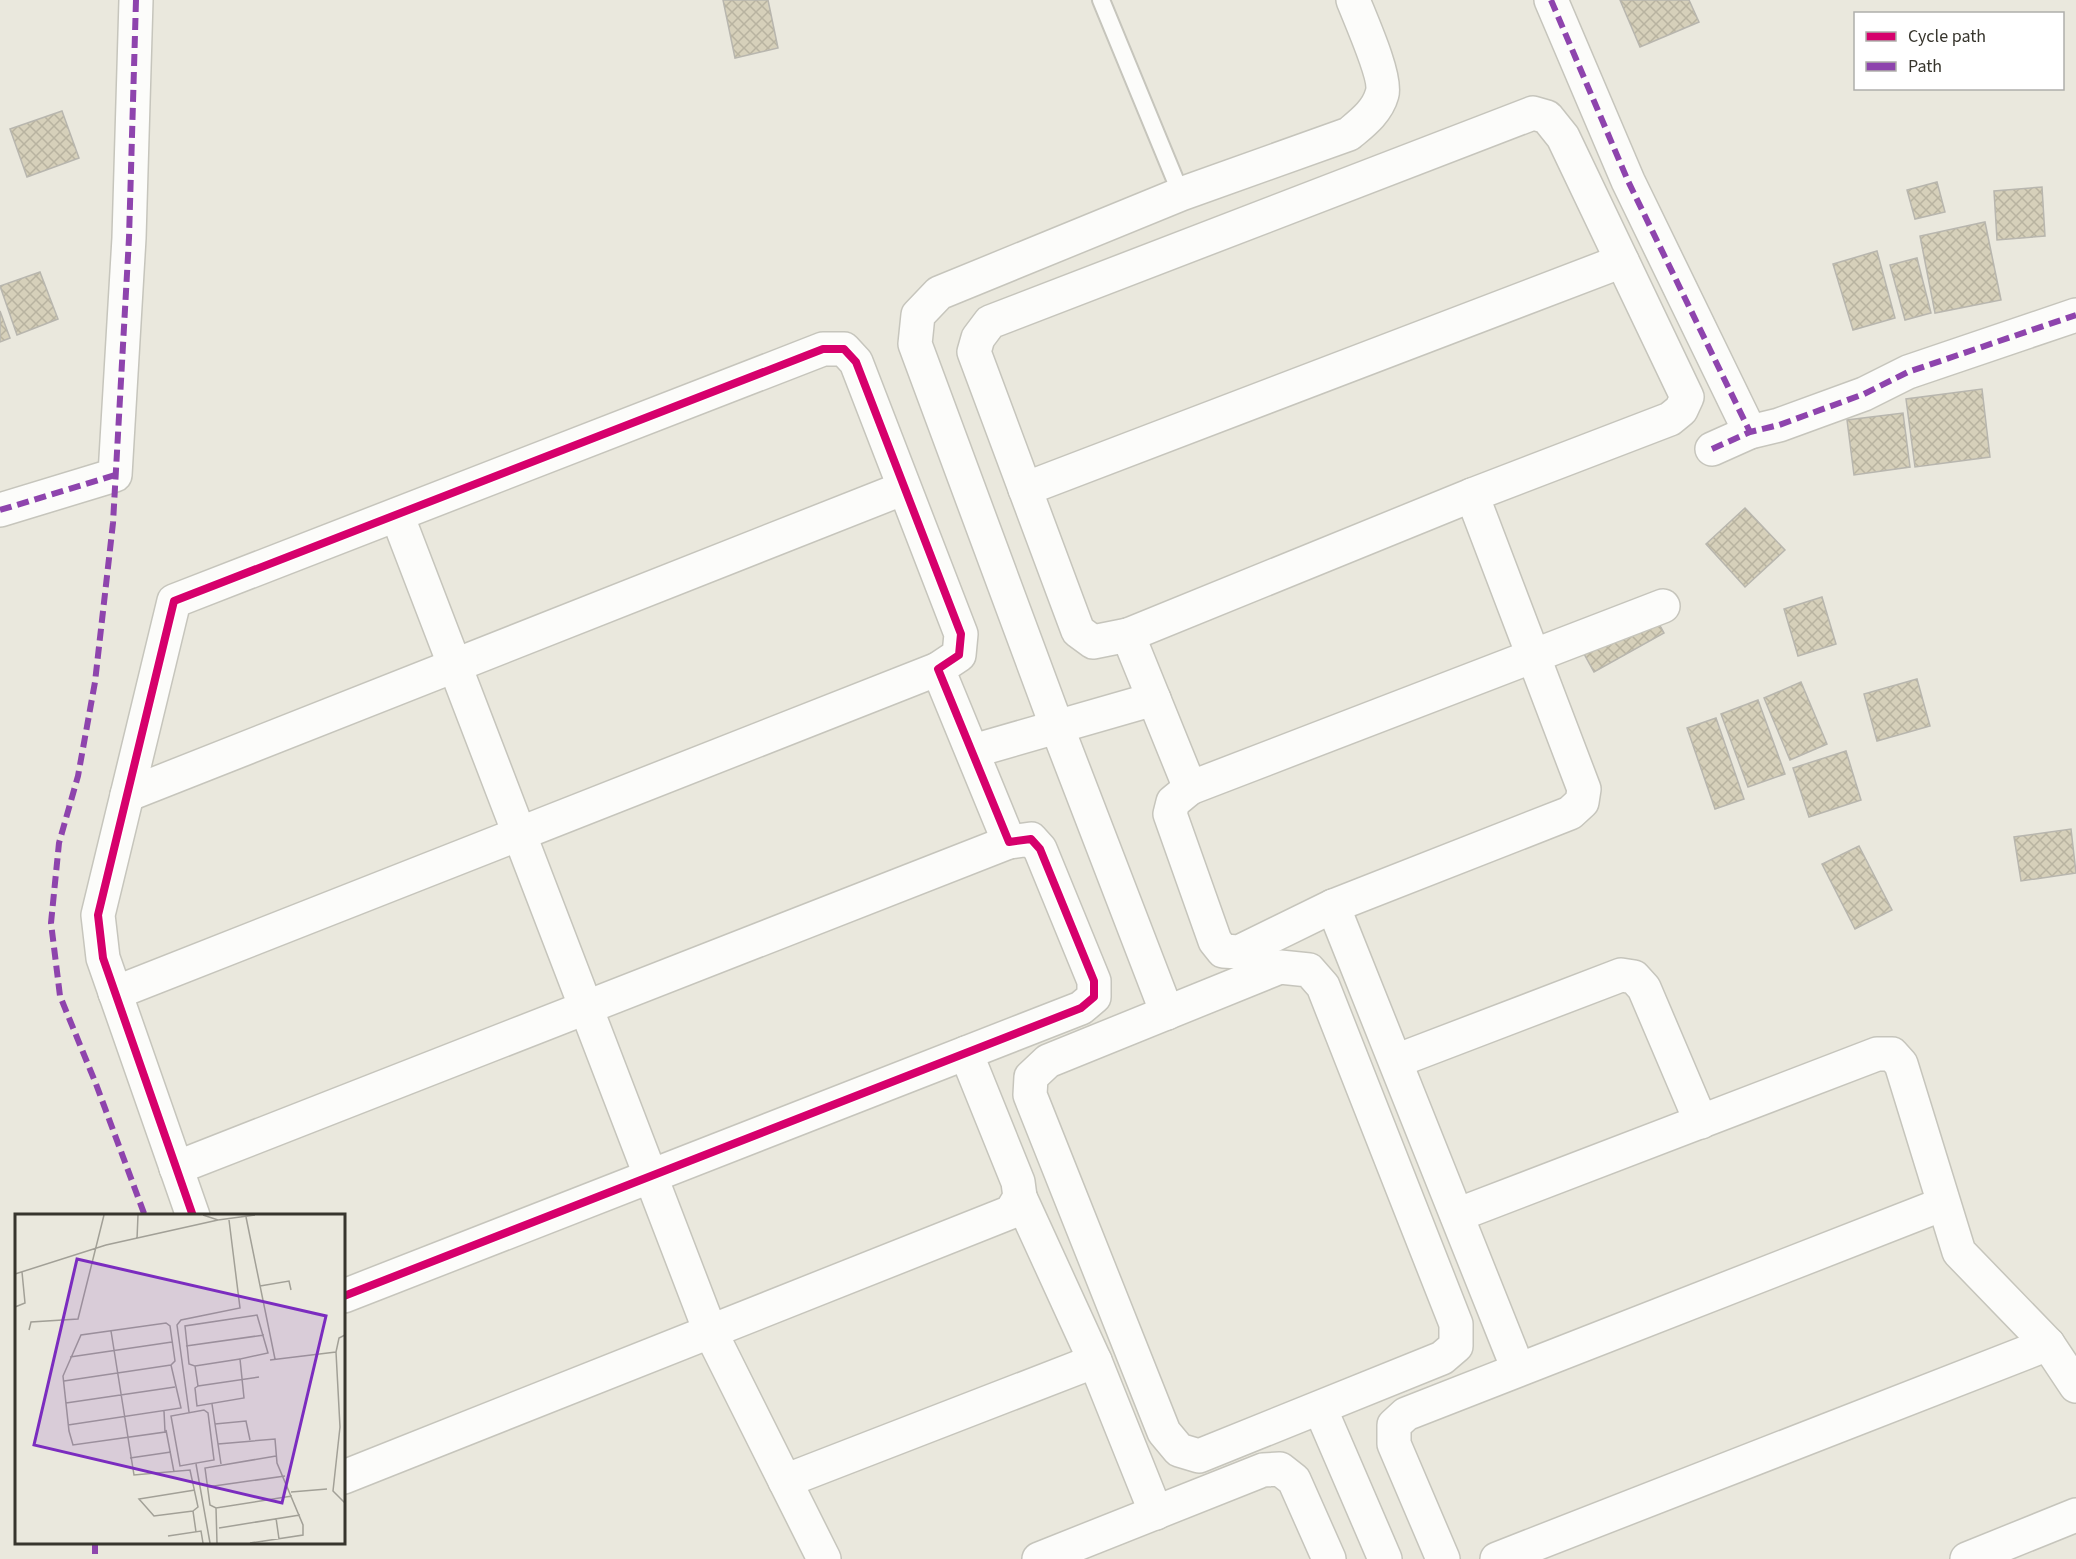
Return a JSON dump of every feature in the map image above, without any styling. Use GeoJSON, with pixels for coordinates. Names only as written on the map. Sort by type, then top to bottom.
{"type":"FeatureCollection","features":[{"type":"Feature","properties":{"kind":"street"},"geometry":{"type":"LineString","coordinates":[[0,510],[115,475],[129,238],[136,0]]}},
{"type":"Feature","properties":{"kind":"street"},"geometry":{"type":"LineString","coordinates":[[1167,1013],[1057,727],[915,344],[918,315],[939,293],[1182,194],[1349,134],[1370,116],[1383,93],[1378,63],[1353,0]]}},
{"type":"Feature","properties":{"kind":"street"},"geometry":{"type":"LineString","coordinates":[[1551,0],[1628,181],[1750,432]]}},
{"type":"Feature","properties":{"kind":"street"},"geometry":{"type":"LineString","coordinates":[[1533,113],[1546,117],[1563,137],[1687,397],[1681,410],[1670,418],[1472,495],[1128,635],[1093,642],[1078,631],[1025,489],[974,352],[978,338],[990,322],[1533,113]]}},
{"type":"Feature","properties":{"kind":"street"},"geometry":{"type":"LineString","coordinates":[[1025,489],[1622,261]]}},
{"type":"Feature","properties":{"kind":"street"},"geometry":{"type":"LineString","coordinates":[[1712,449],[1750,432],[1864,394],[1908,372],[2076,315]]}},
{"type":"Feature","properties":{"kind":"street"},"geometry":{"type":"LineString","coordinates":[[115,993],[938,669],[959,655],[961,634],[856,362],[844,349],[824,349],[174,602],[98,915],[103,958],[115,993],[176,1168],[193,1214]]}},
{"type":"Feature","properties":{"kind":"street"},"geometry":{"type":"LineString","coordinates":[[127,795],[904,488]]}},
{"type":"Feature","properties":{"kind":"street"},"geometry":{"type":"LineString","coordinates":[[1472,495],[1533,656],[1584,789],[1582,802],[1570,813],[1333,906],[1239,952],[1223,951],[1215,941],[1170,814],[1173,802],[1190,788],[1533,656],[1663,606]]}},
{"type":"Feature","properties":{"kind":"street"},"geometry":{"type":"LineString","coordinates":[[397,515],[710,1331],[824,1559]]}},
{"type":"Feature","properties":{"kind":"street"},"geometry":{"type":"LineString","coordinates":[[1128,635],[1190,788]]}},
{"type":"Feature","properties":{"kind":"street"},"geometry":{"type":"LineString","coordinates":[[938,669],[1009,843]]}},
{"type":"Feature","properties":{"kind":"street"},"geometry":{"type":"LineString","coordinates":[[973,751],[1154,699]]}},
{"type":"Feature","properties":{"kind":"street"},"geometry":{"type":"LineString","coordinates":[[176,1168],[1009,843],[1031,839],[1040,849],[1094,981],[1094,998],[1081,1008],[345,1296]]}},
{"type":"Feature","properties":{"kind":"street"},"geometry":{"type":"LineString","coordinates":[[1333,906],[1518,1369]]}},
{"type":"Feature","properties":{"kind":"street"},"geometry":{"type":"LineString","coordinates":[[1280,967],[1309,970],[1323,986],[1456,1324],[1456,1347],[1442,1358],[1199,1456],[1179,1450],[1164,1432],[1030,1095],[1030,1077],[1048,1061],[1167,1013],[1280,967]]}},
{"type":"Feature","properties":{"kind":"street"},"geometry":{"type":"LineString","coordinates":[[1396,1061],[1621,975],[1634,977],[1644,988],[1701,1122]]}},
{"type":"Feature","properties":{"kind":"street"},"geometry":{"type":"LineString","coordinates":[[966,1053],[1018,1182],[1020,1197],[1095,1361],[1156,1513]]}},
{"type":"Feature","properties":{"kind":"street"},"geometry":{"type":"LineString","coordinates":[[1457,1215],[1877,1054],[1892,1054],[1901,1064],[1959,1252],[2048,1344],[2076,1386]]}},
{"type":"Feature","properties":{"kind":"street"},"geometry":{"type":"LineString","coordinates":[[345,1477],[1011,1212],[1020,1197]]}},
{"type":"Feature","properties":{"kind":"street"},"geometry":{"type":"LineString","coordinates":[[1443,1559],[1394,1444],[1394,1425],[1406,1414],[1943,1203]]}},
{"type":"Feature","properties":{"kind":"street"},"geometry":{"type":"LineString","coordinates":[[1497,1559],[2048,1344]]}},
{"type":"Feature","properties":{"kind":"street"},"geometry":{"type":"LineString","coordinates":[[785,1481],[1095,1361]]}},
{"type":"Feature","properties":{"kind":"street"},"geometry":{"type":"LineString","coordinates":[[1320,1408],[1385,1559]]}},
{"type":"Feature","properties":{"kind":"street"},"geometry":{"type":"LineString","coordinates":[[1039,1559],[1263,1470],[1280,1469],[1294,1480],[1329,1559]]}},
{"type":"Feature","properties":{"kind":"street"},"geometry":{"type":"LineString","coordinates":[[1967,1559],[2076,1515]]}},
{"type":"Feature","properties":{"kind":"lane"},"geometry":{"type":"LineString","coordinates":[[1101,0],[1182,194]]}},
{"type":"Feature","properties":{"kind":"building"},"geometry":{"type":"Polygon","coordinates":[[[723,0],[768,0],[778,48],[735,58],[723,0]]]}},
{"type":"Feature","properties":{"kind":"building"},"geometry":{"type":"Polygon","coordinates":[[[1620,0],[1689,0],[1699,22],[1640,47],[1620,0]]]}},
{"type":"Feature","properties":{"kind":"building"},"geometry":{"type":"Polygon","coordinates":[[[62,111],[79,158],[27,177],[10,129],[62,111]]]}},
{"type":"Feature","properties":{"kind":"building"},"geometry":{"type":"Polygon","coordinates":[[[1937,182],[1945,212],[1915,219],[1907,190],[1937,182]]]}},
{"type":"Feature","properties":{"kind":"building"},"geometry":{"type":"Polygon","coordinates":[[[2042,187],[2045,236],[1997,240],[1994,191],[2042,187]]]}},
{"type":"Feature","properties":{"kind":"building"},"geometry":{"type":"Polygon","coordinates":[[[1985,222],[2001,300],[1935,313],[1920,236],[1985,222]]]}},
{"type":"Feature","properties":{"kind":"building"},"geometry":{"type":"Polygon","coordinates":[[[1877,251],[1895,318],[1853,330],[1833,264],[1877,251]]]}},
{"type":"Feature","properties":{"kind":"building"},"geometry":{"type":"Polygon","coordinates":[[[1917,258],[1931,313],[1905,320],[1890,265],[1917,258]]]}},
{"type":"Feature","properties":{"kind":"building"},"geometry":{"type":"Polygon","coordinates":[[[40,272],[58,319],[17,335],[0,286],[40,272]]]}},
{"type":"Feature","properties":{"kind":"building"},"geometry":{"type":"Polygon","coordinates":[[[0,311],[10,338],[0,342],[0,311]]]}},
{"type":"Feature","properties":{"kind":"building"},"geometry":{"type":"Polygon","coordinates":[[[1982,389],[1990,457],[1915,467],[1906,399],[1982,389]]]}},
{"type":"Feature","properties":{"kind":"building"},"geometry":{"type":"Polygon","coordinates":[[[1903,413],[1910,467],[1854,475],[1847,420],[1903,413]]]}},
{"type":"Feature","properties":{"kind":"building"},"geometry":{"type":"Polygon","coordinates":[[[1745,508],[1785,550],[1745,587],[1706,544],[1745,508]]]}},
{"type":"Feature","properties":{"kind":"building"},"geometry":{"type":"Polygon","coordinates":[[[1822,597],[1836,644],[1798,656],[1784,609],[1822,597]]]}},
{"type":"Feature","properties":{"kind":"building"},"geometry":{"type":"Polygon","coordinates":[[[1653,613],[1664,633],[1594,672],[1583,652],[1653,613]]]}},
{"type":"Feature","properties":{"kind":"building"},"geometry":{"type":"Polygon","coordinates":[[[1917,679],[1930,726],[1877,741],[1864,694],[1917,679]]]}},
{"type":"Feature","properties":{"kind":"building"},"geometry":{"type":"Polygon","coordinates":[[[1801,682],[1827,744],[1790,760],[1764,698],[1801,682]]]}},
{"type":"Feature","properties":{"kind":"building"},"geometry":{"type":"Polygon","coordinates":[[[1758,700],[1785,774],[1748,787],[1721,714],[1758,700]]]}},
{"type":"Feature","properties":{"kind":"building"},"geometry":{"type":"Polygon","coordinates":[[[1716,718],[1744,799],[1715,809],[1687,728],[1716,718]]]}},
{"type":"Feature","properties":{"kind":"building"},"geometry":{"type":"Polygon","coordinates":[[[1846,751],[1861,800],[1809,817],[1793,768],[1846,751]]]}},
{"type":"Feature","properties":{"kind":"building"},"geometry":{"type":"Polygon","coordinates":[[[2071,829],[2076,873],[2021,881],[2014,837],[2071,829]]]}},
{"type":"Feature","properties":{"kind":"building"},"geometry":{"type":"Polygon","coordinates":[[[1859,846],[1892,910],[1855,929],[1822,864],[1859,846]]]}},
{"type":"Feature","properties":{"kind":"marked path"},"geometry":{"type":"LineString","coordinates":[[136,0],[129,238],[113,523],[95,682],[78,776],[59,843],[51,923],[60,996],[96,1084],[144,1214]]}},
{"type":"Feature","properties":{"kind":"marked path"},"geometry":{"type":"LineString","coordinates":[[1551,0],[1628,181],[1750,432]]}},
{"type":"Feature","properties":{"kind":"marked path"},"geometry":{"type":"LineString","coordinates":[[1712,449],[1750,432],[1779,425],[1864,394],[1908,372],[2076,315]]}},
{"type":"Feature","properties":{"kind":"marked path"},"geometry":{"type":"LineString","coordinates":[[0,510],[115,475]]}},
{"type":"Feature","properties":{"kind":"marked path"},"geometry":{"type":"LineString","coordinates":[[95,1544],[95,1559]]}},
{"type":"Feature","properties":{"kind":"cycle path"},"geometry":{"type":"LineString","coordinates":[[192,1214],[103,958],[98,915],[174,601],[823,349],[844,349],[856,362],[961,634],[959,655],[938,669],[1009,842],[1031,839],[1040,849],[1094,981],[1094,997],[1081,1008],[345,1296]]}}]}
